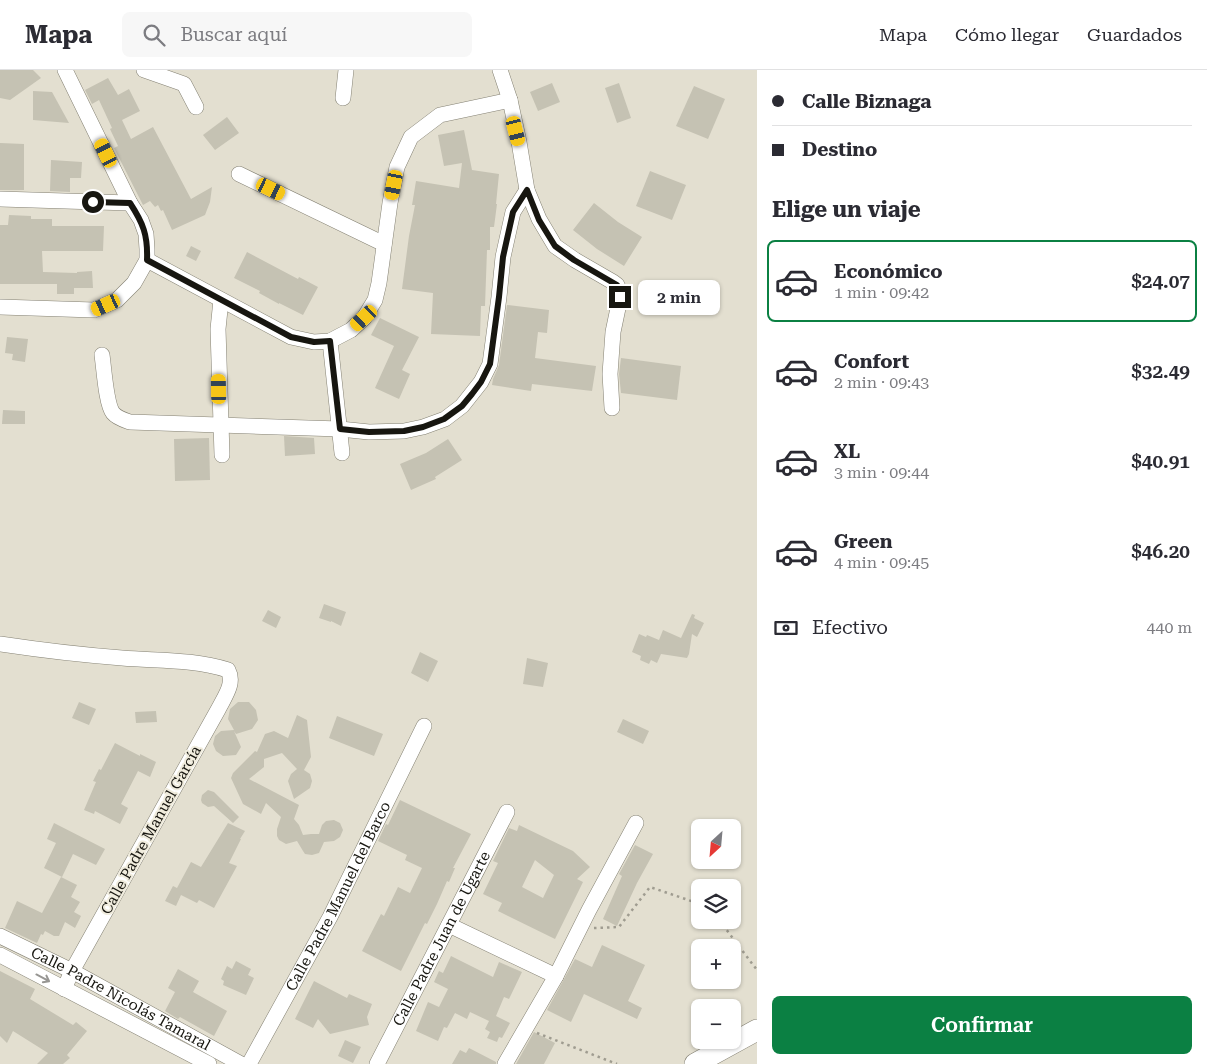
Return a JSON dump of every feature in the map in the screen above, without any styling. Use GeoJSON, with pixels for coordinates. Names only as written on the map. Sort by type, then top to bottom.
{"type":"FeatureCollection","features":[{"type":"Feature","properties":{"kind":"main road"},"geometry":{"type":"LineString","coordinates":[[695,1064],[757,1030]]}},
{"type":"Feature","properties":{"kind":"street"},"geometry":{"type":"LineString","coordinates":[[0,307],[94,310],[117,300],[134,283],[147,260],[146,234],[141,220],[130,203],[66,70]]}},
{"type":"Feature","properties":{"kind":"street"},"geometry":{"type":"LineString","coordinates":[[144,70],[184,77],[196,107]]}},
{"type":"Feature","properties":{"kind":"street"},"geometry":{"type":"LineString","coordinates":[[343,98],[346,70]]}},
{"type":"Feature","properties":{"kind":"street"},"geometry":{"type":"LineString","coordinates":[[500,70],[510,100],[527,190],[539,220],[555,246],[574,260],[613,282],[620,289],[613,332],[610,374],[612,408]]}},
{"type":"Feature","properties":{"kind":"street"},"geometry":{"type":"LineString","coordinates":[[147,260],[291,337],[314,342],[330,341],[351,330],[364,318],[374,300],[380,283],[390,203],[397,167],[411,136],[440,115],[510,100]]}},
{"type":"Feature","properties":{"kind":"street"},"geometry":{"type":"LineString","coordinates":[[239,174],[384,244]]}},
{"type":"Feature","properties":{"kind":"street"},"geometry":{"type":"LineString","coordinates":[[102,355],[109,404],[113,413],[130,422],[340,429],[369,432],[404,431],[423,427],[444,419],[462,406],[481,382],[490,364],[503,257],[513,212],[527,190]]}},
{"type":"Feature","properties":{"kind":"street"},"geometry":{"type":"LineString","coordinates":[[0,199],[130,203]]}},
{"type":"Feature","properties":{"kind":"street"},"geometry":{"type":"LineString","coordinates":[[221,300],[218,329],[222,454]]}},
{"type":"Feature","properties":{"kind":"street"},"geometry":{"type":"LineString","coordinates":[[330,341],[342,453]]}},
{"type":"Feature","properties":{"kind":"street","name":"Calle Padre Manuel García"},"geometry":{"type":"LineString","coordinates":[[0,644],[88,655],[176,660],[214,666],[228,670],[231,675],[231,681],[219,708],[72,971],[64,989]]}},
{"type":"Feature","properties":{"kind":"street","name":"Calle Padre Manuel del Barco"},"geometry":{"type":"LineString","coordinates":[[249,1064],[330,917],[424,726]]}},
{"type":"Feature","properties":{"kind":"street","name":"Calle Padre Juan de Ugarte"},"geometry":{"type":"LineString","coordinates":[[377,1064],[507,812]]}},
{"type":"Feature","properties":{"kind":"street"},"geometry":{"type":"LineString","coordinates":[[506,1064],[556,976],[589,910],[636,824]]}},
{"type":"Feature","properties":{"kind":"street"},"geometry":{"type":"LineString","coordinates":[[449,925],[556,976]]}},
{"type":"Feature","properties":{"kind":"street","name":"Calle Padre Nicolás Tamaral"},"geometry":{"type":"LineString","coordinates":[[0,936],[72,971],[224,1060],[241,1064]]}},
{"type":"Feature","properties":{"kind":"street","name":"Calle Padre Nicolás Tamaral"},"geometry":{"type":"LineString","coordinates":[[0,956],[209,1064]]}},
{"type":"Feature","properties":{"kind":"path"},"geometry":{"type":"LineString","coordinates":[[590,933],[594,928],[619,927],[650,887],[691,901]]}},
{"type":"Feature","properties":{"kind":"path"},"geometry":{"type":"LineString","coordinates":[[726,929],[757,970]]}},
{"type":"Feature","properties":{"kind":"path"},"geometry":{"type":"LineString","coordinates":[[527,1028],[617,1064]]}},
{"type":"Feature","properties":{"kind":"building"},"geometry":{"type":"Polygon","coordinates":[[[0,70],[33,70],[41,78],[10,100],[0,98],[0,70]]]}},
{"type":"Feature","properties":{"kind":"building"},"geometry":{"type":"Polygon","coordinates":[[[108,78],[118,95],[129,89],[140,111],[122,120],[131,139],[153,127],[191,199],[212,187],[210,202],[205,215],[172,230],[163,210],[161,211],[158,205],[155,207],[150,201],[143,205],[114,148],[118,146],[99,100],[92,104],[85,90],[108,78]]]}},
{"type":"Feature","properties":{"kind":"building"},"geometry":{"type":"Polygon","coordinates":[[[552,83],[560,102],[538,111],[530,92],[552,83]]]}},
{"type":"Feature","properties":{"kind":"building"},"geometry":{"type":"Polygon","coordinates":[[[619,83],[631,118],[617,123],[605,88],[619,83]]]}},
{"type":"Feature","properties":{"kind":"building"},"geometry":{"type":"Polygon","coordinates":[[[694,86],[725,99],[708,139],[676,126],[694,86]]]}},
{"type":"Feature","properties":{"kind":"building"},"geometry":{"type":"Polygon","coordinates":[[[33,91],[52,92],[69,123],[33,120],[33,91]]]}},
{"type":"Feature","properties":{"kind":"building"},"geometry":{"type":"Polygon","coordinates":[[[227,117],[239,133],[215,150],[203,135],[227,117]]]}},
{"type":"Feature","properties":{"kind":"building"},"geometry":{"type":"Polygon","coordinates":[[[464,130],[472,170],[499,174],[494,227],[490,227],[490,250],[487,250],[485,306],[481,306],[480,336],[431,334],[433,293],[402,289],[415,205],[412,205],[416,181],[459,188],[462,163],[444,166],[438,135],[464,130]]]}},
{"type":"Feature","properties":{"kind":"building"},"geometry":{"type":"Polygon","coordinates":[[[0,143],[24,144],[24,190],[0,190],[0,143]]]}},
{"type":"Feature","properties":{"kind":"building"},"geometry":{"type":"Polygon","coordinates":[[[51,160],[82,162],[81,178],[70,178],[70,192],[50,191],[51,160]]]}},
{"type":"Feature","properties":{"kind":"building"},"geometry":{"type":"Polygon","coordinates":[[[650,171],[686,185],[672,220],[636,206],[650,171]]]}},
{"type":"Feature","properties":{"kind":"building"},"geometry":{"type":"Polygon","coordinates":[[[594,203],[618,222],[642,237],[624,266],[597,249],[573,230],[594,203]]]}},
{"type":"Feature","properties":{"kind":"building"},"geometry":{"type":"Polygon","coordinates":[[[9,215],[31,216],[31,219],[52,219],[52,226],[104,226],[103,251],[42,251],[43,272],[77,273],[92,271],[93,288],[74,288],[74,294],[57,294],[57,284],[0,284],[0,225],[8,225],[9,215]]]}},
{"type":"Feature","properties":{"kind":"building"},"geometry":{"type":"Polygon","coordinates":[[[191,246],[201,251],[196,261],[186,256],[191,246]]]}},
{"type":"Feature","properties":{"kind":"building"},"geometry":{"type":"Polygon","coordinates":[[[247,252],[298,279],[299,277],[318,287],[303,315],[279,304],[259,293],[260,291],[234,278],[247,252]]]}},
{"type":"Feature","properties":{"kind":"building"},"geometry":{"type":"Polygon","coordinates":[[[507,305],[549,310],[547,333],[538,332],[535,358],[596,366],[592,391],[532,384],[531,391],[492,385],[499,365],[507,305]]]}},
{"type":"Feature","properties":{"kind":"building"},"geometry":{"type":"Polygon","coordinates":[[[380,318],[419,337],[402,370],[410,374],[399,399],[375,388],[394,346],[371,335],[380,318]]]}},
{"type":"Feature","properties":{"kind":"building"},"geometry":{"type":"Polygon","coordinates":[[[7,337],[28,339],[25,362],[12,360],[13,354],[5,353],[7,337]]]}},
{"type":"Feature","properties":{"kind":"building"},"geometry":{"type":"Polygon","coordinates":[[[621,358],[681,366],[677,400],[621,393],[619,374],[621,358]]]}},
{"type":"Feature","properties":{"kind":"building"},"geometry":{"type":"Polygon","coordinates":[[[3,410],[25,411],[25,424],[2,424],[3,410]]]}},
{"type":"Feature","properties":{"kind":"building"},"geometry":{"type":"Polygon","coordinates":[[[284,436],[314,438],[315,454],[285,456],[284,436]]]}},
{"type":"Feature","properties":{"kind":"building"},"geometry":{"type":"Polygon","coordinates":[[[209,438],[210,480],[175,481],[174,439],[209,438]]]}},
{"type":"Feature","properties":{"kind":"building"},"geometry":{"type":"Polygon","coordinates":[[[448,439],[462,460],[435,477],[436,479],[411,490],[400,464],[426,453],[448,439]]]}},
{"type":"Feature","properties":{"kind":"building"},"geometry":{"type":"Polygon","coordinates":[[[324,604],[346,612],[341,626],[319,618],[324,604]]]}},
{"type":"Feature","properties":{"kind":"building"},"geometry":{"type":"Polygon","coordinates":[[[268,610],[281,617],[276,628],[262,621],[268,610]]]}},
{"type":"Feature","properties":{"kind":"building"},"geometry":{"type":"Polygon","coordinates":[[[692,614],[695,615],[694,618],[704,623],[697,637],[692,634],[687,658],[661,654],[657,663],[651,660],[649,664],[640,660],[641,656],[632,652],[639,634],[659,640],[663,630],[681,638],[692,614]]]}},
{"type":"Feature","properties":{"kind":"building"},"geometry":{"type":"Polygon","coordinates":[[[420,652],[438,661],[428,682],[411,673],[420,652]]]}},
{"type":"Feature","properties":{"kind":"building"},"geometry":{"type":"Polygon","coordinates":[[[527,658],[548,663],[543,687],[523,684],[527,658]]]}},
{"type":"Feature","properties":{"kind":"building"},"geometry":{"type":"Polygon","coordinates":[[[79,702],[96,709],[89,725],[72,718],[79,702]]]}},
{"type":"Feature","properties":{"kind":"building"},"geometry":{"type":"Polygon","coordinates":[[[238,702],[249,702],[256,710],[258,720],[252,729],[236,734],[234,731],[241,747],[236,755],[223,756],[216,751],[213,744],[215,736],[221,731],[234,730],[228,719],[230,709],[238,702]]]}},
{"type":"Feature","properties":{"kind":"building"},"geometry":{"type":"Polygon","coordinates":[[[156,711],[157,722],[136,723],[135,712],[156,711]]]}},
{"type":"Feature","properties":{"kind":"building"},"geometry":{"type":"Polygon","coordinates":[[[297,715],[307,720],[311,757],[304,770],[310,774],[312,781],[310,788],[294,799],[288,781],[291,774],[297,769],[282,753],[264,759],[264,767],[249,779],[299,805],[294,819],[303,835],[319,834],[322,825],[326,821],[334,820],[340,823],[343,830],[340,837],[334,841],[324,842],[319,853],[312,855],[305,854],[297,841],[286,844],[279,840],[277,829],[281,817],[266,803],[261,814],[243,804],[231,778],[233,773],[255,751],[257,752],[265,734],[274,731],[288,738],[297,715]]]}},
{"type":"Feature","properties":{"kind":"building"},"geometry":{"type":"Polygon","coordinates":[[[337,716],[383,734],[374,756],[329,738],[337,716]]]}},
{"type":"Feature","properties":{"kind":"building"},"geometry":{"type":"Polygon","coordinates":[[[623,719],[649,731],[643,744],[617,732],[623,719]]]}},
{"type":"Feature","properties":{"kind":"building"},"geometry":{"type":"Polygon","coordinates":[[[115,743],[156,762],[150,777],[138,771],[121,804],[128,808],[120,824],[95,811],[94,814],[84,810],[96,782],[93,781],[115,743]]]}},
{"type":"Feature","properties":{"kind":"building"},"geometry":{"type":"Polygon","coordinates":[[[208,790],[214,792],[239,817],[233,823],[214,806],[208,807],[202,803],[202,795],[208,790]]]}},
{"type":"Feature","properties":{"kind":"building"},"geometry":{"type":"Polygon","coordinates":[[[400,800],[471,834],[453,868],[455,868],[449,882],[447,881],[427,924],[425,923],[401,971],[362,951],[381,914],[384,916],[398,887],[410,893],[422,868],[405,860],[407,855],[378,841],[400,800]]]}},
{"type":"Feature","properties":{"kind":"building"},"geometry":{"type":"Polygon","coordinates":[[[54,823],[105,849],[96,865],[73,854],[62,877],[44,868],[56,843],[47,839],[54,823]]]}},
{"type":"Feature","properties":{"kind":"building"},"geometry":{"type":"Polygon","coordinates":[[[228,823],[245,831],[229,863],[237,866],[214,908],[199,900],[197,903],[181,895],[176,906],[165,901],[173,886],[177,888],[191,862],[201,867],[228,823]]]}},
{"type":"Feature","properties":{"kind":"building"},"geometry":{"type":"Polygon","coordinates":[[[519,825],[573,851],[590,867],[577,879],[583,882],[555,939],[498,911],[502,903],[483,894],[498,863],[493,861],[509,828],[517,831],[519,825]],[[535,860],[522,887],[543,898],[554,875],[535,860]]]}},
{"type":"Feature","properties":{"kind":"building"},"geometry":{"type":"Polygon","coordinates":[[[635,845],[653,854],[617,926],[603,919],[622,876],[619,874],[635,845]]]}},
{"type":"Feature","properties":{"kind":"building"},"geometry":{"type":"Polygon","coordinates":[[[61,877],[77,885],[71,897],[80,902],[74,912],[81,916],[75,928],[65,922],[59,936],[54,936],[45,931],[43,935],[41,934],[37,943],[5,928],[17,901],[42,913],[61,877]]]}},
{"type":"Feature","properties":{"kind":"building"},"geometry":{"type":"Polygon","coordinates":[[[602,945],[645,965],[628,1001],[642,1008],[637,1019],[584,994],[571,1022],[547,1010],[575,959],[592,967],[602,945]]]}},
{"type":"Feature","properties":{"kind":"building"},"geometry":{"type":"Polygon","coordinates":[[[451,956],[493,977],[499,962],[522,972],[509,999],[504,997],[496,1016],[510,1023],[502,1038],[499,1037],[497,1042],[487,1038],[490,1032],[485,1029],[489,1021],[470,1012],[467,1019],[455,1013],[447,1028],[444,1027],[438,1041],[416,1031],[428,1002],[439,1007],[448,989],[434,982],[439,971],[443,973],[451,956]]]}},
{"type":"Feature","properties":{"kind":"building"},"geometry":{"type":"Polygon","coordinates":[[[236,961],[251,969],[248,975],[254,978],[246,995],[223,985],[224,981],[221,979],[227,966],[232,969],[236,961]]]}},
{"type":"Feature","properties":{"kind":"building"},"geometry":{"type":"Polygon","coordinates":[[[178,969],[199,981],[193,992],[227,1011],[214,1036],[165,1011],[175,992],[168,988],[178,969]]]}},
{"type":"Feature","properties":{"kind":"building"},"geometry":{"type":"Polygon","coordinates":[[[0,971],[35,989],[30,999],[73,1025],[76,1022],[87,1031],[67,1055],[70,1058],[63,1064],[37,1064],[48,1053],[13,1031],[7,1043],[0,1036],[0,971]]]}},
{"type":"Feature","properties":{"kind":"building"},"geometry":{"type":"Polygon","coordinates":[[[314,981],[347,998],[349,994],[372,1004],[367,1017],[369,1025],[330,1034],[318,1019],[313,1028],[295,1019],[314,981]]]}},
{"type":"Feature","properties":{"kind":"building"},"geometry":{"type":"Polygon","coordinates":[[[534,1032],[555,1043],[544,1064],[516,1064],[534,1032]]]}},
{"type":"Feature","properties":{"kind":"building"},"geometry":{"type":"Polygon","coordinates":[[[345,1040],[361,1047],[353,1063],[338,1056],[345,1040]]]}},
{"type":"Feature","properties":{"kind":"building"},"geometry":{"type":"Polygon","coordinates":[[[469,1048],[496,1062],[496,1064],[452,1064],[460,1050],[466,1053],[469,1048]]]}},
{"type":"Feature","properties":{"kind":"route"},"geometry":{"type":"LineString","coordinates":[[93,202],[130,203],[141,220],[146,234],[147,260],[291,337],[314,342],[330,341],[340,429],[369,432],[404,431],[423,427],[444,419],[462,406],[472,394],[481,382],[490,364],[503,257],[513,212],[527,190],[539,220],[555,246],[574,260],[617,285],[620,289],[620,297]]}}]}
